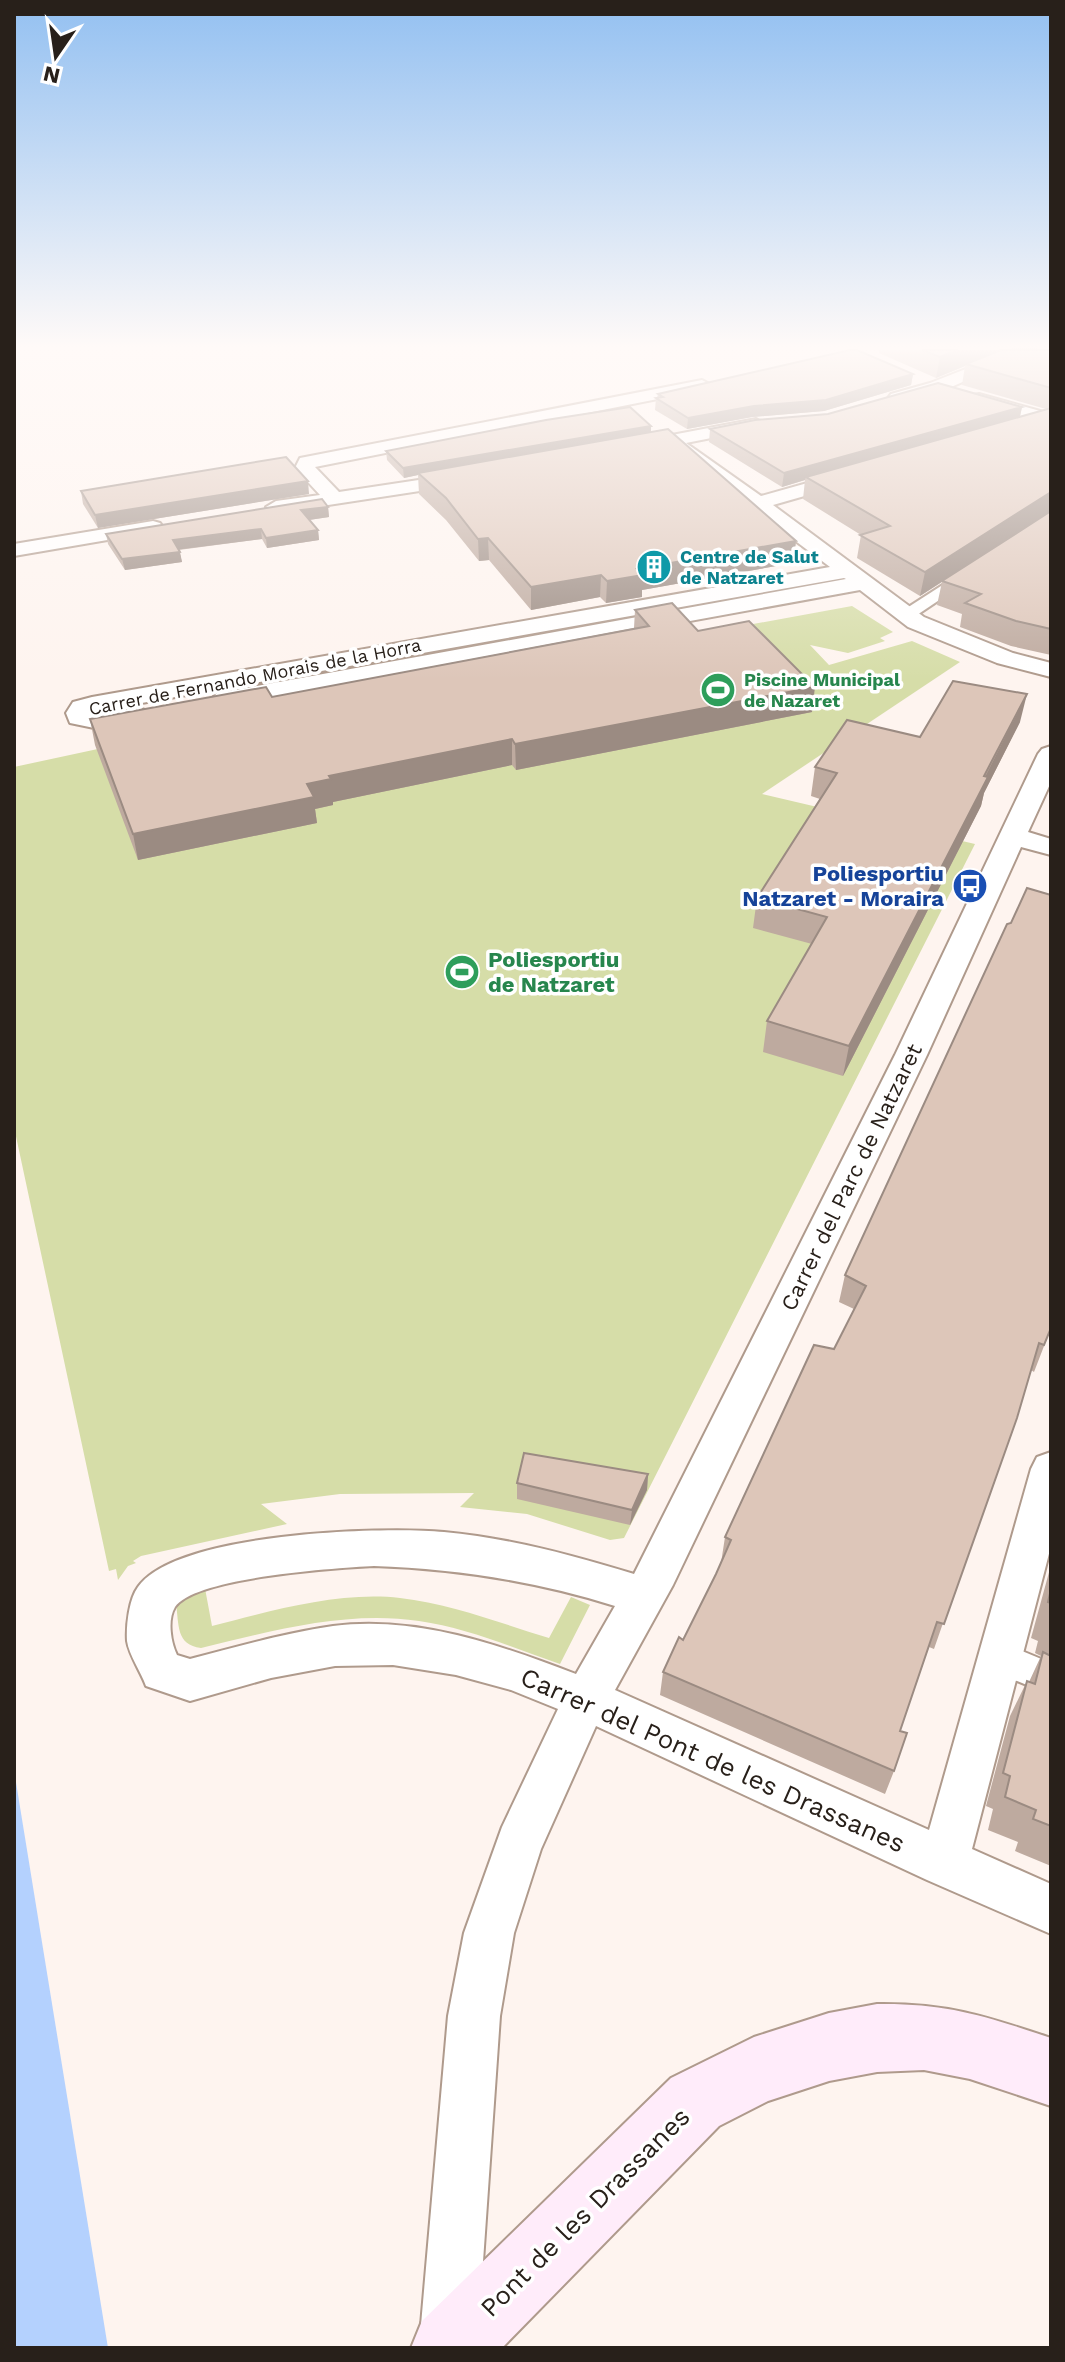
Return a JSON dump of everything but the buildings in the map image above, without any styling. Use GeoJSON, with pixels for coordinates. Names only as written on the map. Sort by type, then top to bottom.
{"type":"FeatureCollection","features":[{"type":"Feature","properties":{"kind":"main road","name":"Pont de les Drassanes"},"geometry":{"type":"LineString","coordinates":[[449,2348],[695,2102],[754,2071],[829,2047],[877,2038],[924,2037],[970,2045],[1051,2072]]}},
{"type":"Feature","properties":{"kind":"street"},"geometry":{"type":"LineString","coordinates":[[316,460],[307,462],[305,468],[334,498]]}},
{"type":"Feature","properties":{"kind":"street"},"geometry":{"type":"LineString","coordinates":[[701,460],[905,615],[1005,658],[1051,670]]}},
{"type":"Feature","properties":{"kind":"street"},"geometry":{"type":"LineString","coordinates":[[758,503],[865,472]]}},
{"type":"Feature","properties":{"kind":"street"},"geometry":{"type":"LineString","coordinates":[[258,510],[490,474]]}},
{"type":"Feature","properties":{"kind":"street"},"geometry":{"type":"LineString","coordinates":[[14,550],[166,525]]}},
{"type":"Feature","properties":{"kind":"street"},"geometry":{"type":"LineString","coordinates":[[905,615],[985,563]]}},
{"type":"Feature","properties":{"kind":"street","name":"Carrer de Fernando Morais de la Horra"},"geometry":{"type":"LineString","coordinates":[[854,577],[99,722],[79,718],[82,707],[92,704],[854,577]]}},
{"type":"Feature","properties":{"kind":"street","name":"Carrer del Parc de Natzaret"},"geometry":{"type":"LineString","coordinates":[[449,2348],[474,2016],[489,1933],[519,1844],[586,1699],[644,1596],[911,1055],[1051,754]]}},
{"type":"Feature","properties":{"kind":"street"},"geometry":{"type":"LineString","coordinates":[[1014,837],[1051,847]]}},
{"type":"Feature","properties":{"kind":"street"},"geometry":{"type":"LineString","coordinates":[[944,1863],[1049,1483]]}},
{"type":"Feature","properties":{"kind":"street","name":"Carrer del Pont de les Drassanes"},"geometry":{"type":"LineString","coordinates":[[644,1596],[576,1575],[494,1557],[441,1550],[318,1550],[215,1568],[173,1581],[153,1601],[149,1642],[162,1671],[190,1680],[335,1646],[393,1645],[456,1655],[512,1670],[586,1699],[1051,1909]]}},
{"type":"Feature","properties":{"kind":"street"},"geometry":{"type":"LineString","coordinates":[[1000,1658],[1051,1679]]}},
{"type":"Feature","properties":{"kind":"green space","name":"Poliesportiu de Natzaret"},"geometry":{"type":"Polygon","coordinates":[[[852,606],[893,632],[880,638],[885,641],[848,653],[810,645],[829,665],[912,641],[960,662],[762,794],[975,844],[624,1538],[610,1540],[527,1514],[460,1507],[474,1493],[340,1494],[261,1504],[287,1524],[141,1556],[133,1561],[136,1563],[128,1566],[118,1580],[116,1569],[109,1571],[14,1127],[14,767],[270,712],[852,606]]]}},
{"type":"Feature","properties":{"kind":"green space"},"geometry":{"type":"Polygon","coordinates":[[[204,1583],[212,1626],[305,1604],[377,1597],[438,1605],[549,1638],[571,1597],[590,1605],[560,1664],[455,1628],[392,1618],[309,1624],[201,1648],[187,1643],[180,1633],[176,1603],[204,1583]]]}},
{"type":"Feature","properties":{"kind":"water"},"geometry":{"type":"Polygon","coordinates":[[[14,1770],[108,2348],[14,2348],[14,1770]]]}},
{"type":"Feature","properties":{"kind":"place","name":"Centre de Salut de Natzaret"},"geometry":{"type":"Point","coordinates":[654,567]}},
{"type":"Feature","properties":{"kind":"place","name":"Piscine Municipal de Nazaret"},"geometry":{"type":"Point","coordinates":[718,690]}},
{"type":"Feature","properties":{"kind":"place","name":"Poliesportiu Natzaret - Moraira"},"geometry":{"type":"Point","coordinates":[970,886]}},
{"type":"Feature","properties":{"kind":"place","name":"Poliesportiu de Natzaret"},"geometry":{"type":"Point","coordinates":[462,972]}}]}
